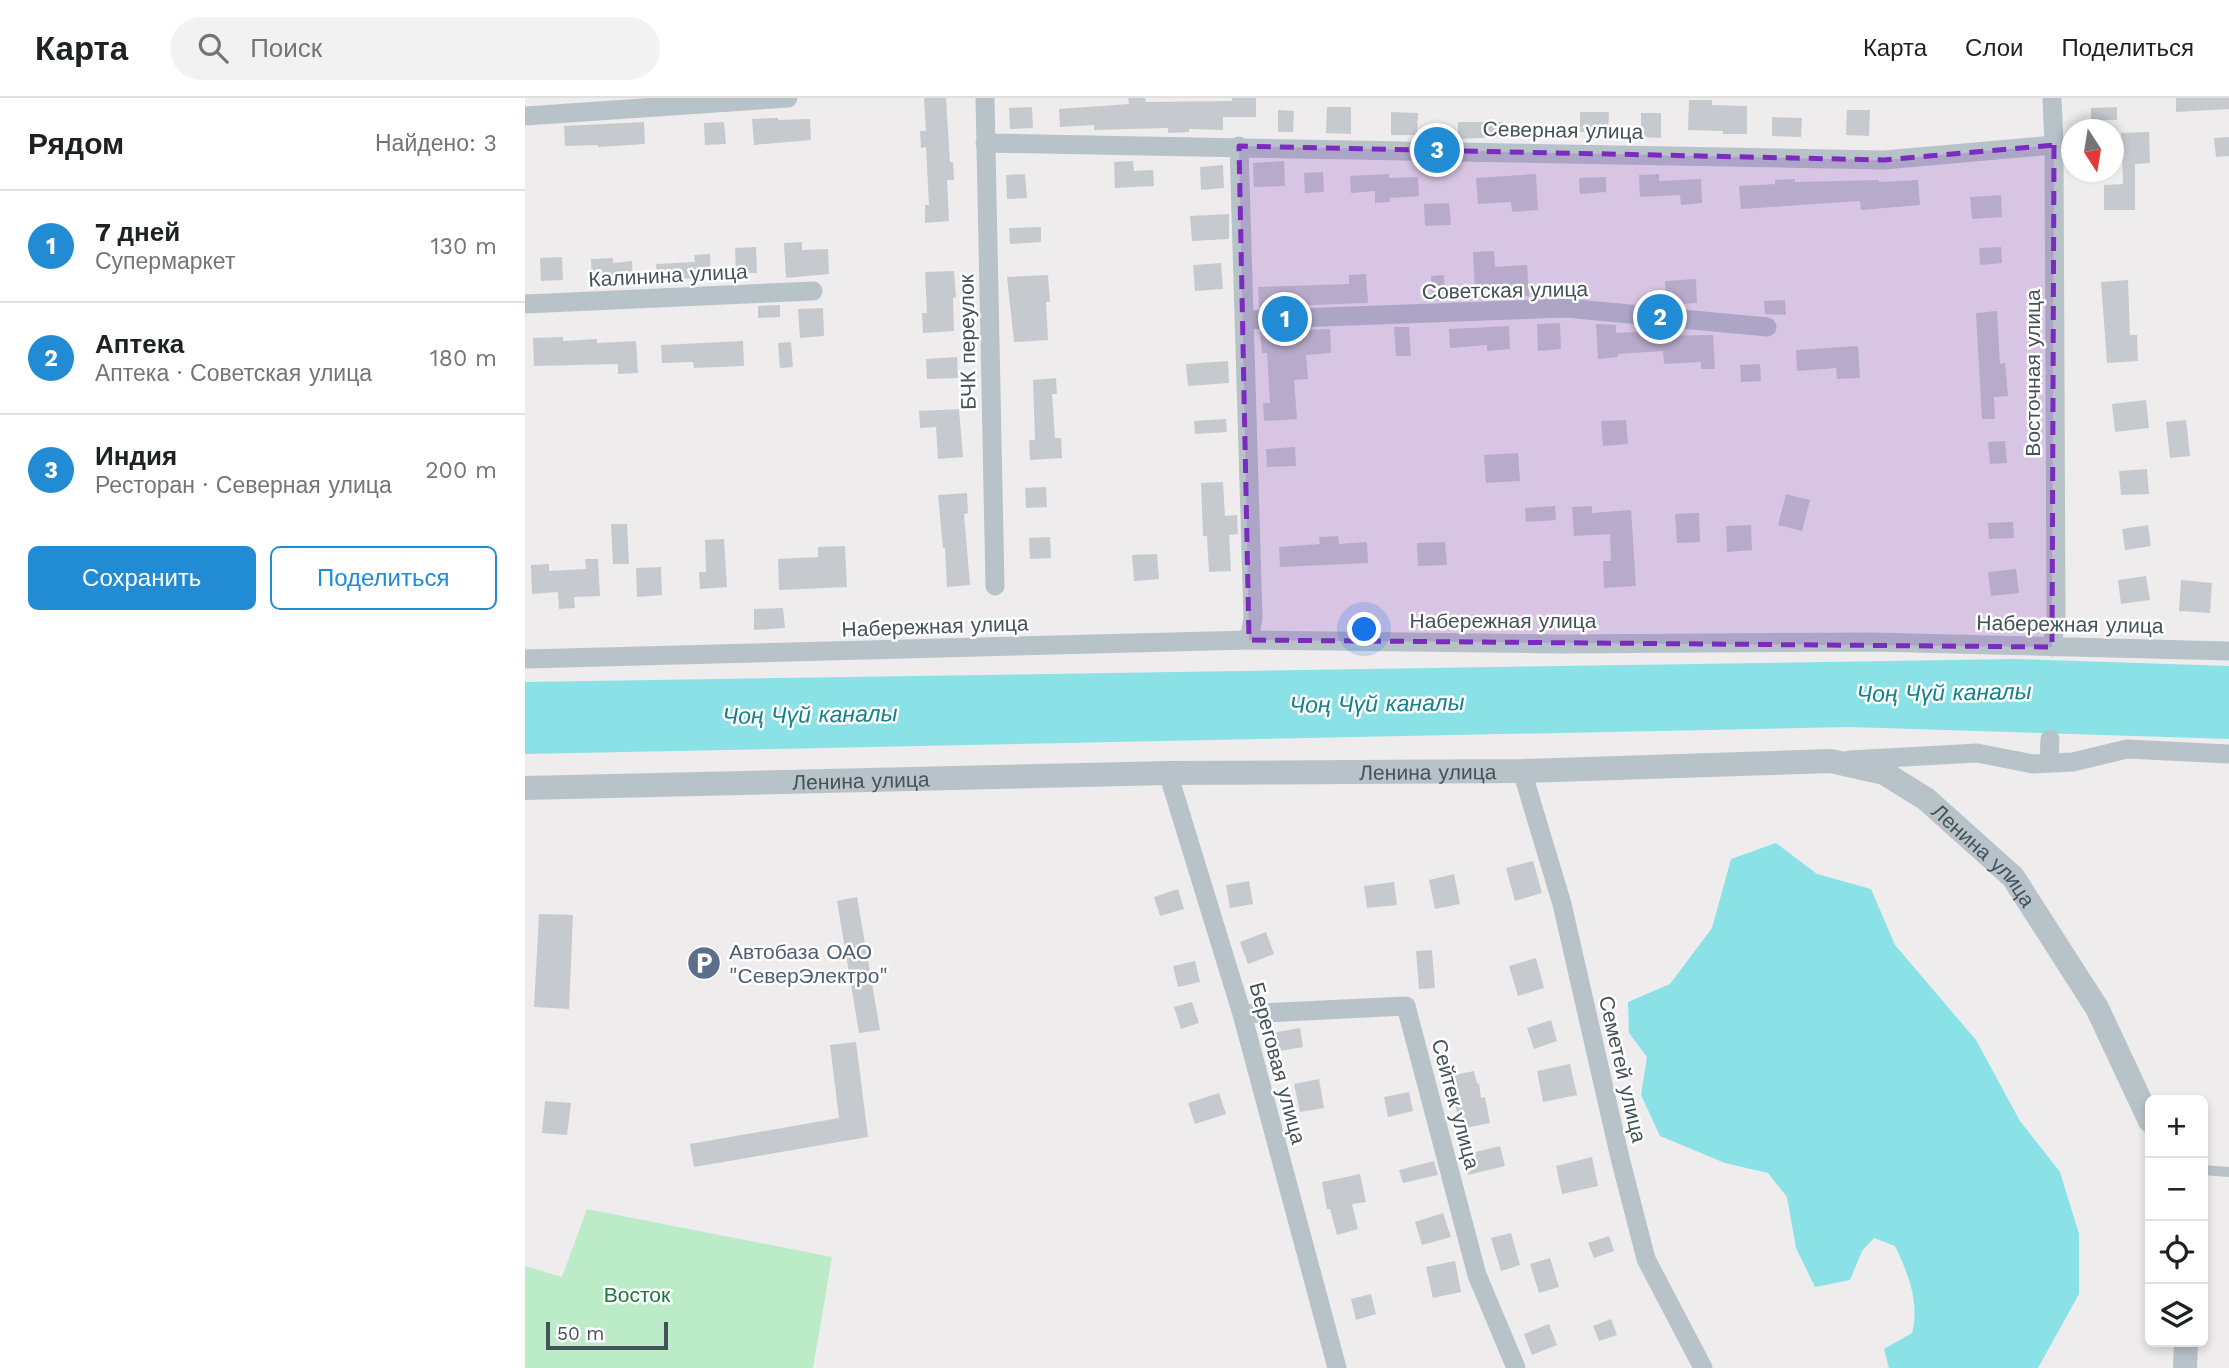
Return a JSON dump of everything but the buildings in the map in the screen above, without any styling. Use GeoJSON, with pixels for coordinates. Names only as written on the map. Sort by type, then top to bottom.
{"type":"FeatureCollection","features":[{"type":"Feature","properties":{"kind":"street"},"geometry":{"type":"LineString","coordinates":[[525,116],[789,98]]}},
{"type":"Feature","properties":{"kind":"street","name":"БЧК переулок"},"geometry":{"type":"LineString","coordinates":[[985,98],[995,586]]}},
{"type":"Feature","properties":{"kind":"street","name":"Восточная улица"},"geometry":{"type":"LineString","coordinates":[[2052,98],[2056,619],[2052,647]]}},
{"type":"Feature","properties":{"kind":"street","name":"Северная улица"},"geometry":{"type":"LineString","coordinates":[[985,143],[1884,160],[2054,145]]}},
{"type":"Feature","properties":{"kind":"street"},"geometry":{"type":"LineString","coordinates":[[1239,146],[1253,618],[1249,640]]}},
{"type":"Feature","properties":{"kind":"street","name":"Калинина улица"},"geometry":{"type":"LineString","coordinates":[[525,304],[813,291]]}},
{"type":"Feature","properties":{"kind":"street","name":"Советская улица"},"geometry":{"type":"LineString","coordinates":[[1244,320],[1566,308],[1767,327]]}},
{"type":"Feature","properties":{"kind":"street","name":"Набережная улица"},"geometry":{"type":"LineString","coordinates":[[525,659],[1249,640],[1561,644],[1872,642],[2229,651]]}},
{"type":"Feature","properties":{"kind":"street"},"geometry":{"type":"LineString","coordinates":[[2049,763],[2050,739]]}},
{"type":"Feature","properties":{"kind":"street"},"geometry":{"type":"LineString","coordinates":[[1831,761],[1977,753],[2033,764],[2073,762],[2127,749],[2229,754]]}},
{"type":"Feature","properties":{"kind":"street","name":"Ленина улица"},"geometry":{"type":"LineString","coordinates":[[525,788],[1168,773],[1522,771],[1831,761],[1884,773],[1926,799],[2013,877],[2098,1009],[2145,1110]]}},
{"type":"Feature","properties":{"kind":"street","name":"Семетей улица"},"geometry":{"type":"LineString","coordinates":[[1522,771],[1562,904],[1646,1259],[1703,1368]]}},
{"type":"Feature","properties":{"kind":"street","name":"Береговая улица"},"geometry":{"type":"LineString","coordinates":[[1168,773],[1242,1014],[1337,1368]]}},
{"type":"Feature","properties":{"kind":"street","name":"Сейтек улица"},"geometry":{"type":"LineString","coordinates":[[1242,1014],[1406,1006],[1477,1275],[1516,1368]]}},
{"type":"Feature","properties":{"kind":"street"},"geometry":{"type":"LineString","coordinates":[[2185,1368],[2186,1347]]}},
{"type":"Feature","properties":{"kind":"lane"},"geometry":{"type":"LineString","coordinates":[[2208,1170],[2229,1172]]}},
{"type":"Feature","properties":{"kind":"highlighted area"},"geometry":{"type":"Polygon","coordinates":[[[2054,145],[2052,647],[1249,640],[1239,146],[1884,160],[2054,145]]]}},
{"type":"Feature","properties":{"kind":"green space","name":"Восток"},"geometry":{"type":"Polygon","coordinates":[[[587,1209],[832,1257],[813,1368],[525,1368],[525,1266],[562,1277],[587,1209]]]}},
{"type":"Feature","properties":{"kind":"water","name":"Чоң Чүй каналы"},"geometry":{"type":"Polygon","coordinates":[[[2015,659],[2229,666],[2229,739],[1850,727],[525,754],[525,682],[2015,659]]]}},
{"type":"Feature","properties":{"kind":"water"},"geometry":{"type":"Polygon","coordinates":[[[1776,843],[1817,874],[1871,889],[1895,945],[1976,1040],[2020,1121],[2060,1172],[2079,1234],[2079,1294],[2038,1368],[1889,1368],[1884,1349],[1912,1333],[1915,1311],[1911,1288],[1895,1246],[1874,1238],[1862,1251],[1850,1280],[1815,1287],[1796,1248],[1787,1197],[1768,1173],[1725,1163],[1660,1136],[1641,1095],[1647,1057],[1629,1033],[1628,1002],[1670,984],[1712,928],[1731,859],[1776,843]]]}},
{"type":"Feature","properties":{"kind":"place","name":"Индия"},"geometry":{"type":"Point","coordinates":[1437,150]}},
{"type":"Feature","properties":{"kind":"place","name":"Аптека"},"geometry":{"type":"Point","coordinates":[1660,317]}},
{"type":"Feature","properties":{"kind":"place","name":"7 дней"},"geometry":{"type":"Point","coordinates":[1285,319]}},
{"type":"Feature","properties":{"kind":"place","name":"Автобаза ОАО \"СеверЭлектро\""},"geometry":{"type":"Point","coordinates":[704,963]}}]}
